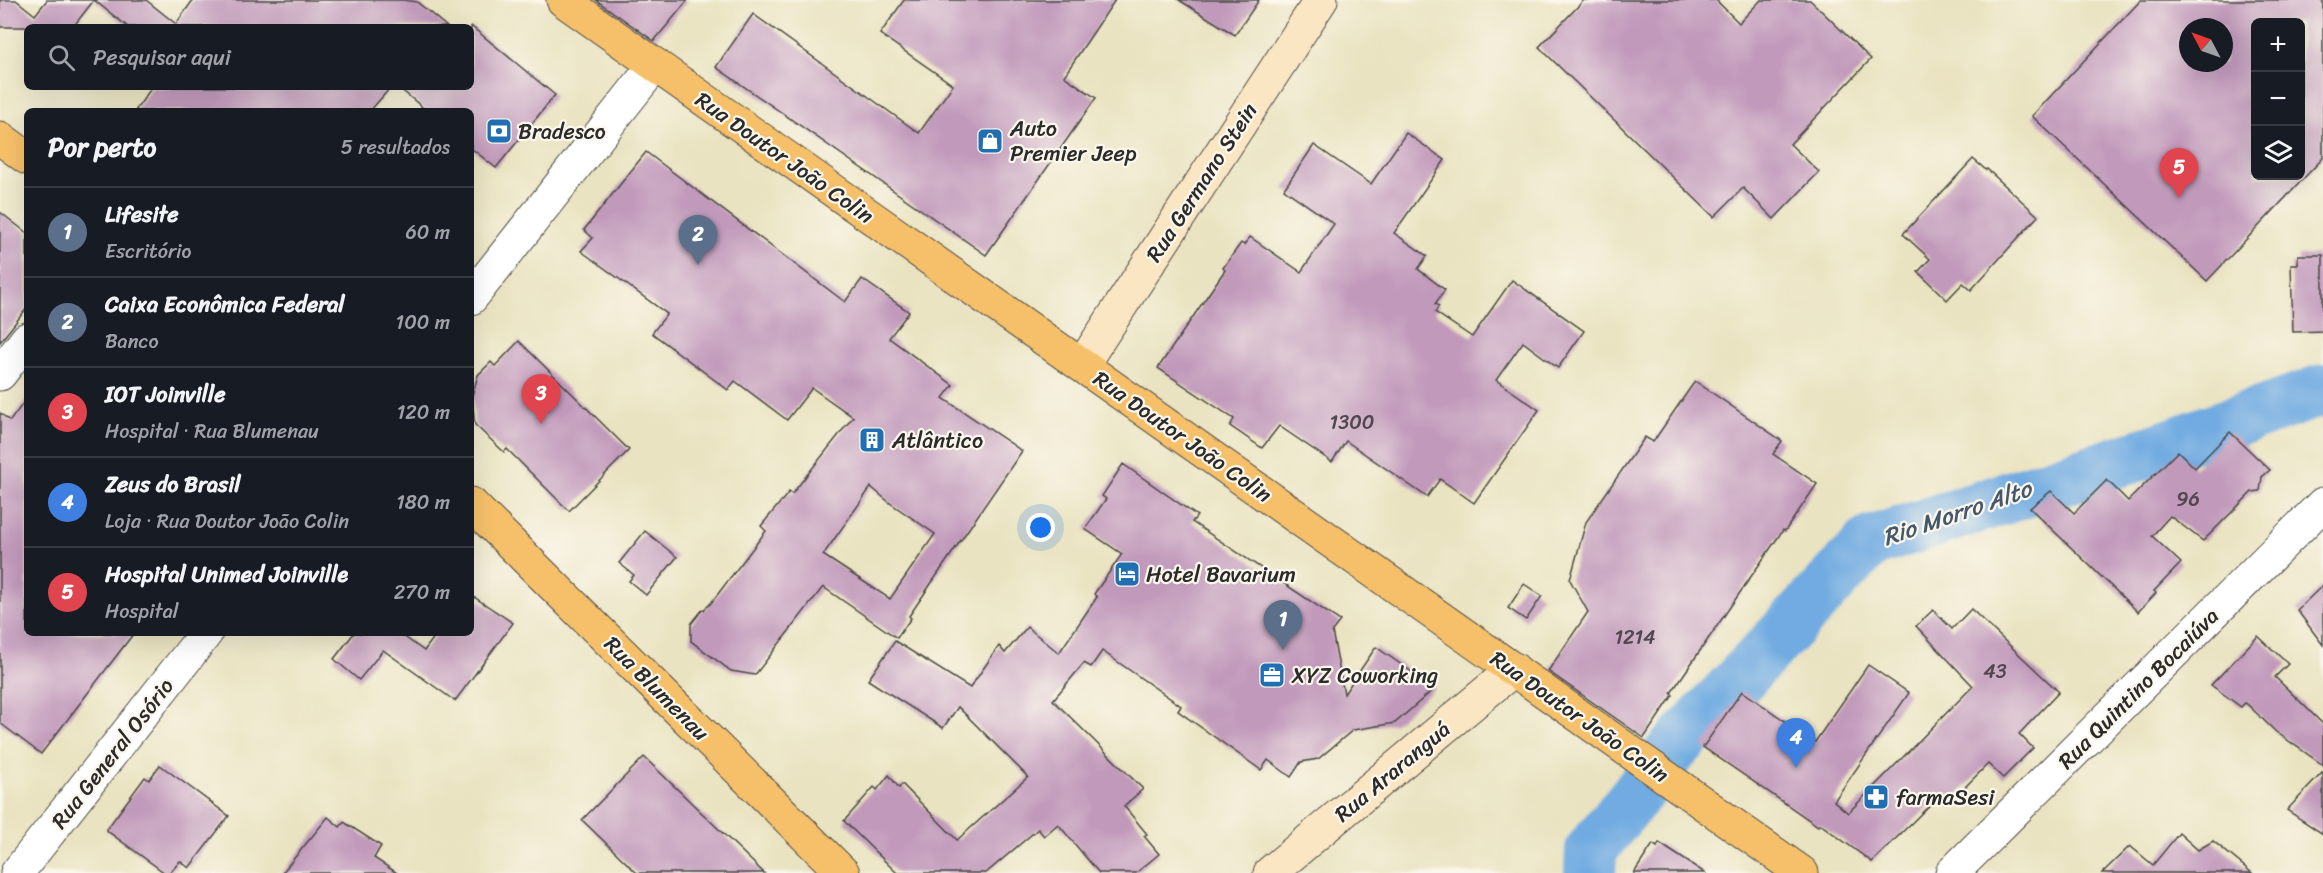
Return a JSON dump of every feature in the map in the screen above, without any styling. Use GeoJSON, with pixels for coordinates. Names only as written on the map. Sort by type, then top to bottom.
{"type":"FeatureCollection","features":[{"type":"Feature","properties":{"kind":"main road","name":"Rua Doutor João Colin"},"geometry":{"type":"LineString","coordinates":[[563,0],[1802,873]]}},
{"type":"Feature","properties":{"kind":"main road"},"geometry":{"type":"LineString","coordinates":[[0,138],[24,156]]}},
{"type":"Feature","properties":{"kind":"main road","name":"Rua Blumenau"},"geometry":{"type":"LineString","coordinates":[[474,507],[843,873]]}},
{"type":"Feature","properties":{"kind":"street","name":"Rua Germano Stein"},"geometry":{"type":"LineString","coordinates":[[1082,365],[1321,0]]}},
{"type":"Feature","properties":{"kind":"street"},"geometry":{"type":"LineString","coordinates":[[474,294],[656,65]]}},
{"type":"Feature","properties":{"kind":"street"},"geometry":{"type":"LineString","coordinates":[[0,374],[24,343]]}},
{"type":"Feature","properties":{"kind":"street","name":"Rua Quintino Bocaiúva"},"geometry":{"type":"LineString","coordinates":[[1952,873],[2323,504]]}},
{"type":"Feature","properties":{"kind":"street","name":"Rua General Osório"},"geometry":{"type":"LineString","coordinates":[[17,873],[204,636]]}},
{"type":"Feature","properties":{"kind":"street","name":"Rua Araranguá"},"geometry":{"type":"LineString","coordinates":[[1270,873],[1514,669]]}},
{"type":"Feature","properties":{"kind":"building"},"geometry":{"type":"Polygon","coordinates":[[[0,0],[16,0],[35,15],[47,0],[94,0],[75,24],[24,24],[24,27],[0,27],[0,0]]]}},
{"type":"Feature","properties":{"kind":"building"},"geometry":{"type":"Polygon","coordinates":[[[94,0],[146,0],[176,24],[124,24],[94,0]]]}},
{"type":"Feature","properties":{"kind":"building"},"geometry":{"type":"Polygon","coordinates":[[[193,0],[403,0],[417,2],[443,24],[176,24],[193,0]]]}},
{"type":"Feature","properties":{"kind":"building"},"geometry":{"type":"Polygon","coordinates":[[[596,0],[688,0],[654,41],[596,0]]]}},
{"type":"Feature","properties":{"kind":"building"},"geometry":{"type":"Polygon","coordinates":[[[904,0],[1115,0],[1064,76],[1096,98],[986,255],[716,67],[753,14],[919,133],[953,85],[880,34],[904,0]]]}},
{"type":"Feature","properties":{"kind":"building"},"geometry":{"type":"Polygon","coordinates":[[[1179,0],[1259,0],[1235,35],[1179,0]]]}},
{"type":"Feature","properties":{"kind":"building"},"geometry":{"type":"Polygon","coordinates":[[[1584,0],[1716,0],[1739,23],[1761,0],[1810,0],[1871,59],[1790,144],[1819,172],[1774,219],[1743,188],[1714,217],[1539,47],[1584,0]]]}},
{"type":"Feature","properties":{"kind":"building"},"geometry":{"type":"Polygon","coordinates":[[[2141,0],[2323,0],[2323,158],[2305,177],[2305,18],[2251,18],[2251,180],[2302,180],[2207,281],[2032,116],[2141,0]]]}},
{"type":"Feature","properties":{"kind":"building","name":"Bradesco"},"geometry":{"type":"Polygon","coordinates":[[[474,28],[555,95],[496,168],[474,150],[474,108],[423,108],[402,90],[474,90],[474,28]]]}},
{"type":"Feature","properties":{"kind":"building"},"geometry":{"type":"Polygon","coordinates":[[[150,90],[388,90],[373,108],[137,108],[150,90]]]}},
{"type":"Feature","properties":{"kind":"building"},"geometry":{"type":"Polygon","coordinates":[[[1406,133],[1445,160],[1394,233],[1427,256],[1418,269],[1445,290],[1435,304],[1439,306],[1435,312],[1472,337],[1512,280],[1584,331],[1558,368],[1523,342],[1496,380],[1539,410],[1474,503],[1440,479],[1427,497],[1346,441],[1332,462],[1279,426],[1262,448],[1230,426],[1234,419],[1158,368],[1241,243],[1244,245],[1250,237],[1301,272],[1334,224],[1284,189],[1314,145],[1371,184],[1406,133]]]}},
{"type":"Feature","properties":{"kind":"building"},"geometry":{"type":"Polygon","coordinates":[[[646,152],[845,302],[862,279],[909,312],[889,338],[953,385],[943,398],[1022,451],[909,616],[911,618],[897,638],[823,587],[755,675],[731,671],[691,641],[691,624],[711,603],[766,531],[761,526],[789,492],[792,494],[853,417],[812,388],[787,420],[735,381],[728,390],[652,333],[667,314],[581,251],[593,238],[584,230],[646,152]],[[871,487],[823,555],[890,599],[935,534],[871,487]]]}},
{"type":"Feature","properties":{"kind":"building"},"geometry":{"type":"Polygon","coordinates":[[[1973,159],[2038,216],[1971,290],[1963,283],[1947,300],[1918,272],[1930,259],[1903,234],[1973,159]]]}},
{"type":"Feature","properties":{"kind":"building"},"geometry":{"type":"Polygon","coordinates":[[[0,212],[24,231],[24,312],[0,342],[0,212]]]}},
{"type":"Feature","properties":{"kind":"building"},"geometry":{"type":"Polygon","coordinates":[[[2298,255],[2323,255],[2323,331],[2293,332],[2291,264],[2298,264],[2298,255]]]}},
{"type":"Feature","properties":{"kind":"building"},"geometry":{"type":"Polygon","coordinates":[[[519,341],[629,450],[569,511],[507,449],[504,452],[475,425],[474,389],[478,375],[491,362],[495,366],[519,341]]]}},
{"type":"Feature","properties":{"kind":"building"},"geometry":{"type":"Polygon","coordinates":[[[1695,381],[1782,441],[1773,454],[1817,484],[1671,693],[1673,695],[1644,738],[1548,671],[1588,612],[1570,580],[1586,522],[1645,437],[1653,442],[1695,381]]]}},
{"type":"Feature","properties":{"kind":"building"},"geometry":{"type":"Polygon","coordinates":[[[24,402],[24,636],[132,636],[41,754],[0,723],[0,413],[10,421],[24,402]]]}},
{"type":"Feature","properties":{"kind":"building"},"geometry":{"type":"Polygon","coordinates":[[[2230,432],[2270,470],[2262,477],[2260,491],[2252,492],[2203,541],[2170,516],[2152,536],[2181,563],[2154,591],[2156,593],[2138,612],[2030,508],[2051,491],[2074,513],[2107,480],[2128,501],[2178,451],[2195,468],[2230,432]]]}},
{"type":"Feature","properties":{"kind":"building"},"geometry":{"type":"Polygon","coordinates":[[[1123,464],[1197,516],[1192,522],[1340,621],[1332,631],[1344,694],[1376,647],[1435,688],[1395,723],[1353,730],[1318,759],[1301,762],[1291,777],[1268,760],[1261,770],[1178,711],[1181,706],[1102,651],[1091,667],[1084,663],[1053,700],[1143,789],[1124,806],[1147,834],[1144,836],[1159,854],[1136,873],[1099,873],[1058,824],[1044,836],[1038,829],[986,873],[897,873],[844,821],[874,787],[877,790],[889,775],[899,788],[902,784],[957,840],[1028,777],[958,707],[943,728],[868,680],[895,641],[970,688],[999,646],[1005,653],[1027,627],[1059,653],[1097,597],[1094,594],[1122,554],[1085,529],[1106,499],[1102,496],[1123,464]]]}},
{"type":"Feature","properties":{"kind":"building"},"geometry":{"type":"Polygon","coordinates":[[[645,531],[677,557],[646,595],[629,581],[634,575],[619,563],[645,531]]]}},
{"type":"Feature","properties":{"kind":"building"},"geometry":{"type":"Polygon","coordinates":[[[1524,584],[1542,596],[1526,620],[1508,608],[1524,584]]]}},
{"type":"Feature","properties":{"kind":"building"},"geometry":{"type":"Polygon","coordinates":[[[2323,585],[2323,645],[2297,610],[2323,585]]]}},
{"type":"Feature","properties":{"kind":"building"},"geometry":{"type":"Polygon","coordinates":[[[474,597],[513,623],[455,701],[383,650],[359,680],[334,659],[352,636],[403,636],[424,651],[435,636],[474,636],[474,597]]]}},
{"type":"Feature","properties":{"kind":"building"},"geometry":{"type":"Polygon","coordinates":[[[1971,609],[2059,692],[2019,734],[2033,748],[2003,778],[1988,764],[1950,802],[1941,794],[1872,862],[1820,824],[1818,826],[1703,747],[1742,691],[1815,742],[1868,665],[1909,693],[1834,801],[1848,813],[1973,686],[1916,626],[1933,610],[1952,629],[1971,609]]]}},
{"type":"Feature","properties":{"kind":"building"},"geometry":{"type":"Polygon","coordinates":[[[2258,636],[2288,664],[2275,677],[2323,724],[2323,765],[2276,732],[2248,705],[2245,703],[2241,707],[2211,685],[2258,636]]]}},
{"type":"Feature","properties":{"kind":"building"},"geometry":{"type":"Polygon","coordinates":[[[644,757],[764,873],[637,873],[582,820],[644,757]]]}},
{"type":"Feature","properties":{"kind":"building"},"geometry":{"type":"Polygon","coordinates":[[[160,765],[229,816],[189,868],[180,861],[170,873],[165,873],[106,830],[145,777],[149,780],[160,765]]]}},
{"type":"Feature","properties":{"kind":"building"},"geometry":{"type":"Polygon","coordinates":[[[2323,772],[2323,834],[2287,810],[2323,772]]]}},
{"type":"Feature","properties":{"kind":"building"},"geometry":{"type":"Polygon","coordinates":[[[328,817],[340,827],[344,822],[381,846],[374,858],[397,873],[282,873],[328,817]]]}},
{"type":"Feature","properties":{"kind":"building"},"geometry":{"type":"Polygon","coordinates":[[[2179,833],[2198,850],[2213,841],[2252,873],[2102,873],[2130,846],[2153,865],[2179,833]]]}},
{"type":"Feature","properties":{"kind":"building"},"geometry":{"type":"Polygon","coordinates":[[[1659,843],[1705,873],[1634,873],[1653,844],[1657,847],[1659,843]]]}},
{"type":"Feature","properties":{"kind":"waterway","name":"Rio Morro Alto"},"geometry":{"type":"LineString","coordinates":[[1590,873],[1591,850],[1669,754],[1870,542],[2155,450],[2323,390]]}},
{"type":"Feature","properties":{"kind":"place","name":"Bradesco"},"geometry":{"type":"Point","coordinates":[499,131]}},
{"type":"Feature","properties":{"kind":"place","name":"Auto Premier Jeep"},"geometry":{"type":"Point","coordinates":[990,141]}},
{"type":"Feature","properties":{"kind":"place","name":"Hospital Unimed Joinville"},"geometry":{"type":"Point","coordinates":[2179,198]}},
{"type":"Feature","properties":{"kind":"place","name":"Caixa Econômica Federal"},"geometry":{"type":"Point","coordinates":[698,265]}},
{"type":"Feature","properties":{"kind":"place","name":"IOT Joinville"},"geometry":{"type":"Point","coordinates":[541,424]}},
{"type":"Feature","properties":{"kind":"place","name":"Atlântico"},"geometry":{"type":"Point","coordinates":[872,440]}},
{"type":"Feature","properties":{"kind":"place","name":"Hotel Bavarium"},"geometry":{"type":"Point","coordinates":[1127,574]}},
{"type":"Feature","properties":{"kind":"place","name":"Lifesite"},"geometry":{"type":"Point","coordinates":[1283,650]}},
{"type":"Feature","properties":{"kind":"place","name":"XYZ Coworking"},"geometry":{"type":"Point","coordinates":[1272,675]}},
{"type":"Feature","properties":{"kind":"place","name":"Zeus do Brasil"},"geometry":{"type":"Point","coordinates":[1796,768]}},
{"type":"Feature","properties":{"kind":"place","name":"farmaSesi"},"geometry":{"type":"Point","coordinates":[1876,797]}}]}
